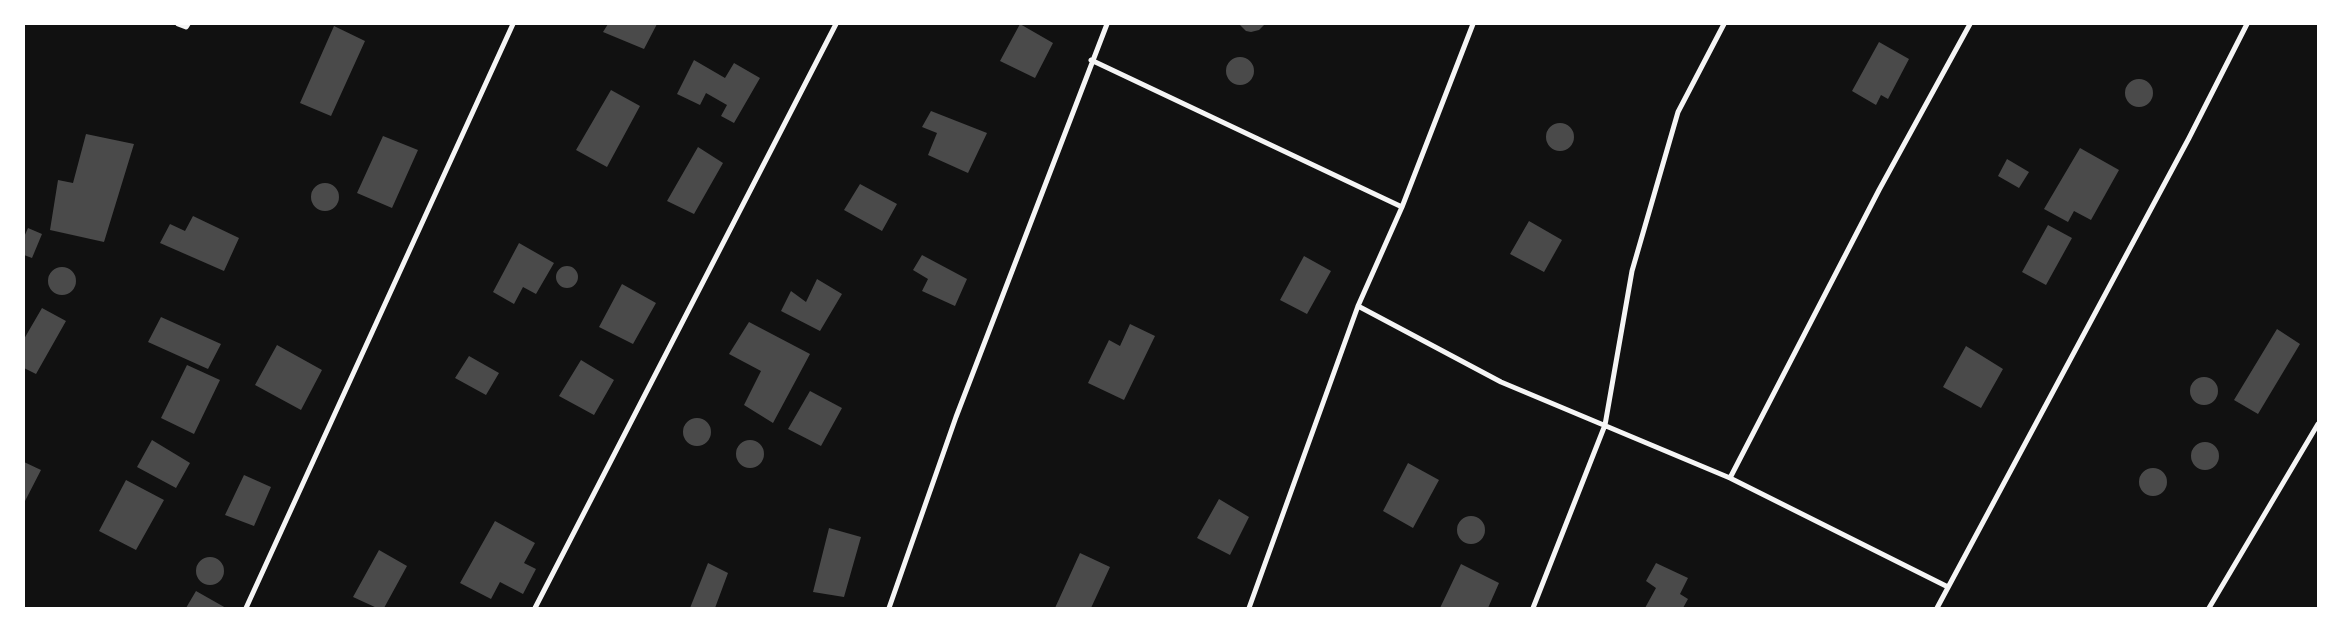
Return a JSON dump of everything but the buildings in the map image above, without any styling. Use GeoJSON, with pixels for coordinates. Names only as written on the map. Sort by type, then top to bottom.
{"type":"FeatureCollection","features":[{"type":"Feature","properties":{"kind":"street"},"geometry":{"type":"LineString","coordinates":[[178,24],[186,27],[188,24]]}},
{"type":"Feature","properties":{"kind":"street"},"geometry":{"type":"LineString","coordinates":[[246,608],[513,24]]}},
{"type":"Feature","properties":{"kind":"street"},"geometry":{"type":"LineString","coordinates":[[535,608],[836,24]]}},
{"type":"Feature","properties":{"kind":"street"},"geometry":{"type":"LineString","coordinates":[[889,608],[956,417],[1091,60],[1107,24]]}},
{"type":"Feature","properties":{"kind":"street"},"geometry":{"type":"LineString","coordinates":[[1249,608],[1358,306],[1402,207],[1473,24]]}},
{"type":"Feature","properties":{"kind":"street"},"geometry":{"type":"LineString","coordinates":[[1533,608],[1605,425],[1632,271],[1678,112],[1724,24]]}},
{"type":"Feature","properties":{"kind":"street"},"geometry":{"type":"LineString","coordinates":[[1730,478],[1879,190],[1970,24]]}},
{"type":"Feature","properties":{"kind":"street"},"geometry":{"type":"LineString","coordinates":[[1937,608],[2189,138],[2247,24]]}},
{"type":"Feature","properties":{"kind":"street"},"geometry":{"type":"LineString","coordinates":[[1091,60],[1402,207]]}},
{"type":"Feature","properties":{"kind":"street"},"geometry":{"type":"LineString","coordinates":[[1358,306],[1501,382],[1730,478],[1948,588]]}},
{"type":"Feature","properties":{"kind":"street"},"geometry":{"type":"LineString","coordinates":[[2209,608],[2318,424]]}}]}
